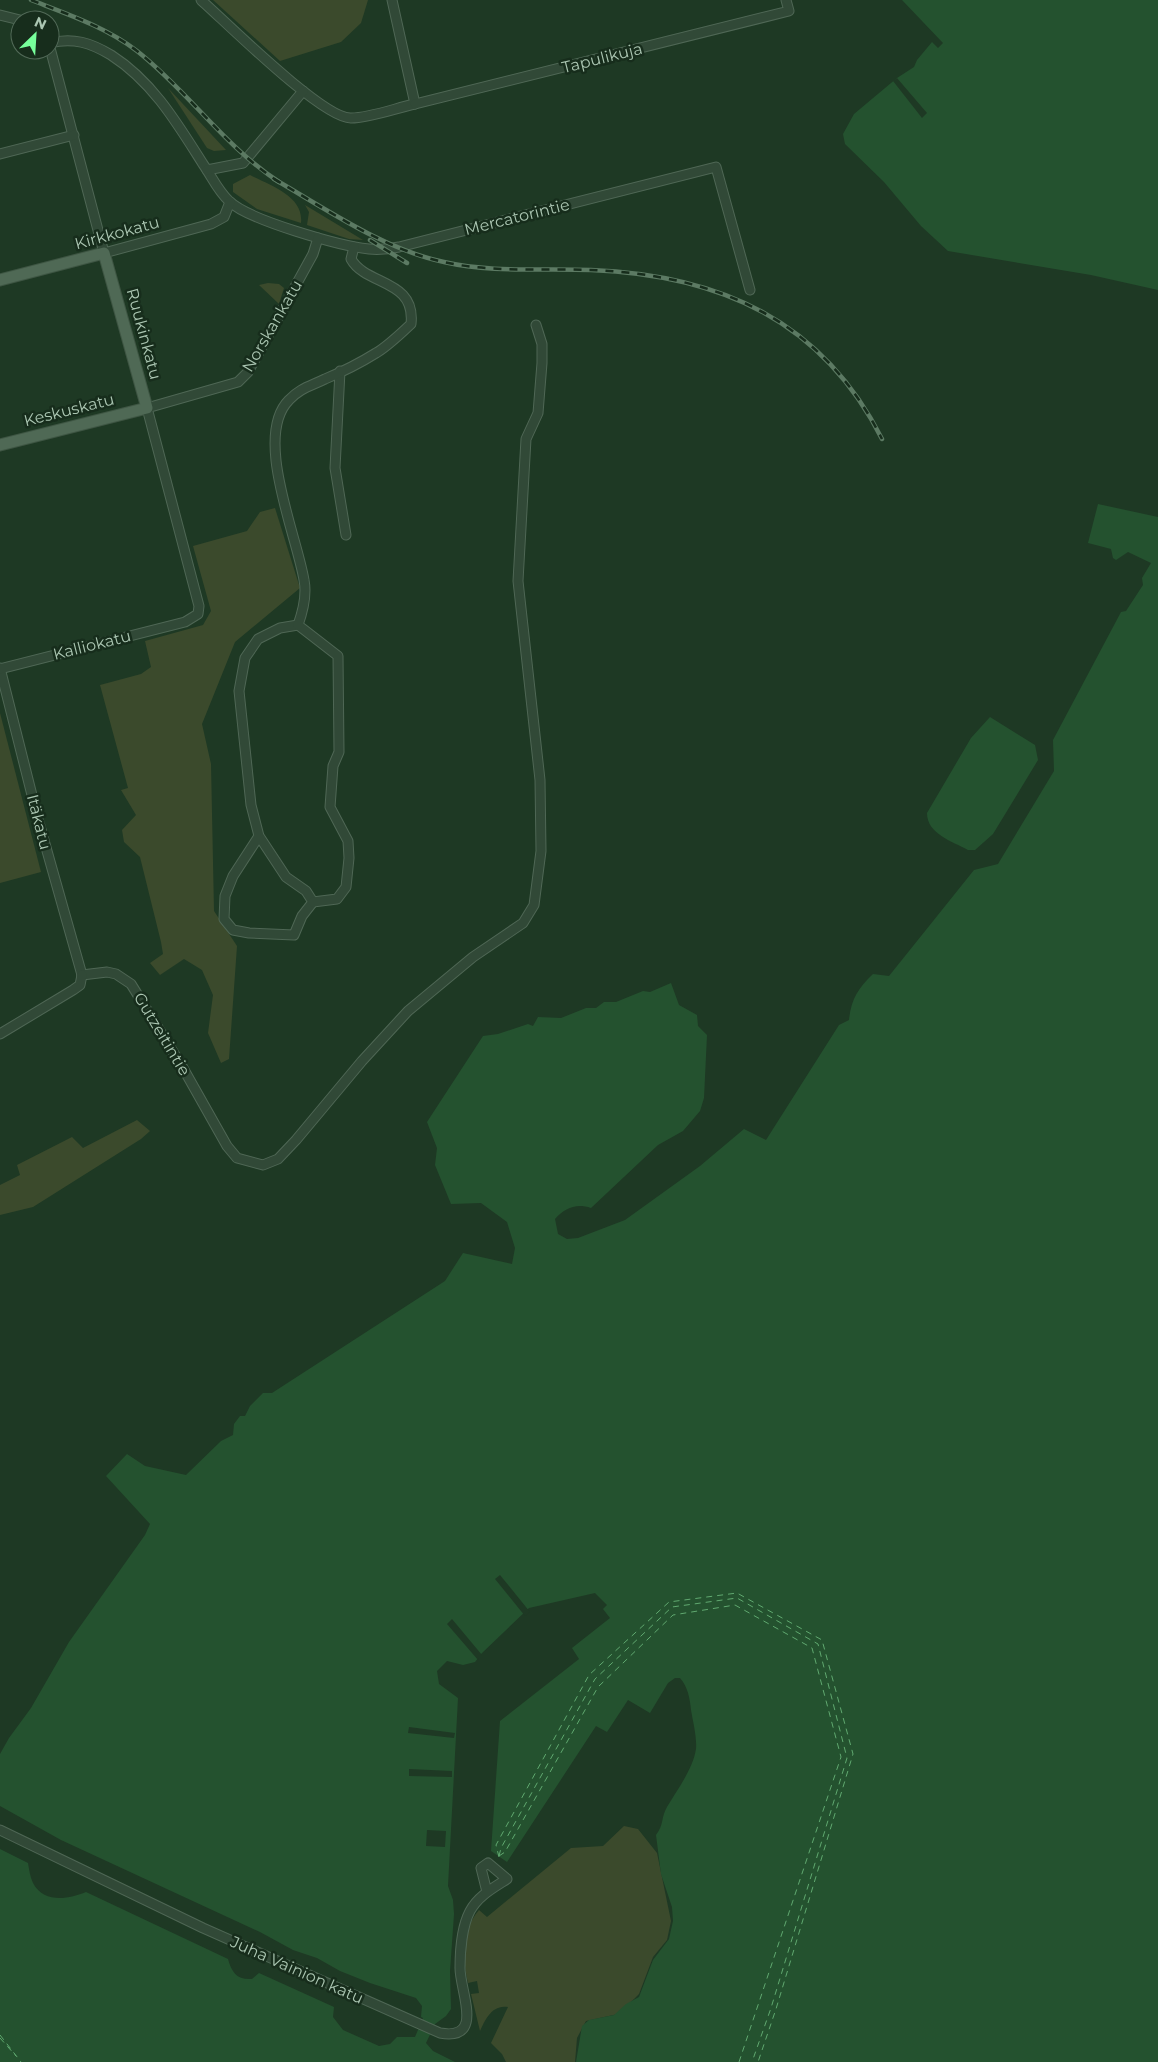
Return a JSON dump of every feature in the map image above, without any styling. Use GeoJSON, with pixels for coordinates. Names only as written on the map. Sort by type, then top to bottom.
{"type":"FeatureCollection","features":[{"type":"Feature","properties":{"kind":"main road","name":"Kirkkokatu"},"geometry":{"type":"LineString","coordinates":[[0,280],[104,253]]}},
{"type":"Feature","properties":{"kind":"main road","name":"Ruukinkatu"},"geometry":{"type":"LineString","coordinates":[[104,253],[147,408]]}},
{"type":"Feature","properties":{"kind":"main road","name":"Keskuskatu"},"geometry":{"type":"LineString","coordinates":[[0,445],[147,408]]}},
{"type":"Feature","properties":{"kind":"street","name":"Tapulikuja"},"geometry":{"type":"LineString","coordinates":[[201,0],[303,91],[333,113],[350,118],[415,104],[789,11],[786,0]]}},
{"type":"Feature","properties":{"kind":"street"},"geometry":{"type":"LineString","coordinates":[[392,0],[415,104]]}},
{"type":"Feature","properties":{"kind":"street"},"geometry":{"type":"LineString","coordinates":[[60,42],[81,41],[103,50],[126,65],[156,94],[208,170],[243,163],[303,91]]}},
{"type":"Feature","properties":{"kind":"street","name":"Ruukinkatu"},"geometry":{"type":"LineString","coordinates":[[53,60],[104,253]]}},
{"type":"Feature","properties":{"kind":"street"},"geometry":{"type":"LineString","coordinates":[[0,154],[74,135]]}},
{"type":"Feature","properties":{"kind":"street","name":"Mercatorintie"},"geometry":{"type":"LineString","coordinates":[[208,170],[219,189],[230,202],[250,214],[318,238],[354,247],[385,249],[416,243],[716,167],[750,290]]}},
{"type":"Feature","properties":{"kind":"street","name":"Kirkkokatu"},"geometry":{"type":"LineString","coordinates":[[104,253],[211,224],[224,217],[230,202]]}},
{"type":"Feature","properties":{"kind":"street","name":"Norskankatu"},"geometry":{"type":"LineString","coordinates":[[147,408],[238,382],[248,372],[313,254],[318,238]]}},
{"type":"Feature","properties":{"kind":"street"},"geometry":{"type":"LineString","coordinates":[[298,625],[304,609],[305,582],[278,478],[275,447],[277,424],[286,402],[299,389],[340,372],[377,352],[411,324],[413,312],[409,300],[388,284],[355,266],[351,259],[354,247]]}},
{"type":"Feature","properties":{"kind":"street","name":"Gutzeitintie"},"geometry":{"type":"LineString","coordinates":[[82,975],[108,972],[116,974],[136,990],[227,1146],[238,1158],[246,1162],[263,1164],[278,1159],[362,1061],[408,1011],[473,957],[523,923],[534,906],[541,851],[540,780],[518,580],[526,439],[538,413],[542,363],[542,344],[536,325]]}},
{"type":"Feature","properties":{"kind":"street"},"geometry":{"type":"LineString","coordinates":[[340,372],[335,468],[346,534]]}},
{"type":"Feature","properties":{"kind":"street","name":"Ruukinkatu"},"geometry":{"type":"LineString","coordinates":[[147,408],[199,606],[198,614],[185,622]]}},
{"type":"Feature","properties":{"kind":"street","name":"Kalliokatu"},"geometry":{"type":"LineString","coordinates":[[0,668],[185,622]]}},
{"type":"Feature","properties":{"kind":"street"},"geometry":{"type":"LineString","coordinates":[[259,836],[233,876],[224,896],[224,919],[233,930],[294,935],[302,916],[313,902],[336,899],[346,887],[349,858],[348,841],[330,807],[333,766],[340,752],[338,656],[298,625],[280,628],[258,639],[245,658],[239,691],[251,805],[259,836],[286,877],[306,891],[313,902]]}},
{"type":"Feature","properties":{"kind":"street","name":"Itäkatu"},"geometry":{"type":"LineString","coordinates":[[0,668],[40,828],[82,975]]}},
{"type":"Feature","properties":{"kind":"street"},"geometry":{"type":"LineString","coordinates":[[0,1034],[73,990],[80,984],[82,975]]}},
{"type":"Feature","properties":{"kind":"street","name":"Juha Vainion katu"},"geometry":{"type":"LineString","coordinates":[[0,1830],[203,1928],[440,2033],[453,2036],[460,2032],[467,2022],[466,2001],[460,1969],[466,1922],[470,1912],[486,1892]]}},
{"type":"Feature","properties":{"kind":"shaded area"},"geometry":{"type":"Polygon","coordinates":[[[213,0],[368,0],[361,23],[341,42],[280,61],[213,0]]]}},
{"type":"Feature","properties":{"kind":"shaded area"},"geometry":{"type":"Polygon","coordinates":[[[902,0],[1158,0],[1158,290],[1091,275],[948,251],[921,226],[884,182],[845,144],[843,134],[854,114],[897,78],[914,67],[917,60],[932,42],[938,48],[943,43],[902,0]]]}},
{"type":"Feature","properties":{"kind":"shaded area"},"geometry":{"type":"Polygon","coordinates":[[[168,88],[226,150],[214,151],[207,148],[168,88]]]}},
{"type":"Feature","properties":{"kind":"shaded area"},"geometry":{"type":"Polygon","coordinates":[[[250,175],[276,188],[292,199],[301,214],[301,223],[257,209],[233,192],[233,184],[250,175]]]}},
{"type":"Feature","properties":{"kind":"shaded area"},"geometry":{"type":"Polygon","coordinates":[[[305,205],[363,240],[349,239],[307,225],[309,212],[305,205]]]}},
{"type":"Feature","properties":{"kind":"shaded area"},"geometry":{"type":"Polygon","coordinates":[[[268,283],[279,284],[284,288],[279,304],[259,285],[268,283]]]}},
{"type":"Feature","properties":{"kind":"shaded area"},"geometry":{"type":"Polygon","coordinates":[[[1098,504],[1158,517],[1158,2062],[576,2062],[582,2026],[589,2020],[614,2015],[626,2004],[639,1997],[653,1960],[669,1939],[673,1921],[672,1907],[661,1874],[656,1835],[665,1811],[688,1772],[696,1749],[689,1697],[687,1689],[680,1678],[675,1678],[668,1683],[650,1713],[628,1700],[607,1732],[596,1726],[507,1862],[491,1851],[500,1721],[579,1659],[572,1648],[610,1618],[603,1609],[607,1605],[595,1593],[529,1608],[475,1662],[463,1665],[447,1661],[437,1671],[439,1684],[458,1698],[448,1886],[453,1900],[454,1914],[450,1971],[451,2009],[446,2016],[435,2024],[426,2043],[433,2051],[455,2062],[0,2062],[0,1849],[28,1863],[33,1883],[44,1894],[50,1897],[65,1898],[86,1892],[228,1959],[233,1972],[239,1977],[252,1979],[259,1973],[334,2007],[333,2017],[343,2030],[379,2046],[390,2044],[397,2037],[415,2037],[423,2018],[421,2017],[422,2006],[416,1998],[370,1983],[340,1971],[317,1958],[293,1950],[260,1932],[61,1840],[0,1806],[0,1754],[31,1708],[69,1642],[145,1535],[150,1524],[106,1476],[127,1454],[145,1466],[186,1475],[221,1441],[233,1435],[234,1424],[240,1416],[245,1416],[250,1406],[263,1393],[272,1393],[445,1281],[463,1253],[512,1264],[515,1248],[507,1222],[481,1203],[451,1204],[435,1165],[437,1148],[427,1122],[483,1036],[498,1034],[528,1024],[533,1026],[538,1017],[561,1018],[586,1008],[596,1008],[604,1002],[616,1002],[643,991],[650,992],[671,983],[679,1005],[697,1015],[698,1026],[707,1035],[704,1098],[700,1111],[683,1131],[658,1145],[591,1208],[571,1207],[559,1215],[555,1219],[558,1234],[567,1239],[578,1238],[625,1220],[700,1166],[744,1129],[766,1140],[839,1025],[849,1020],[851,1006],[863,984],[873,974],[889,976],[974,870],[998,864],[1054,771],[1053,740],[1121,612],[1126,611],[1143,585],[1142,578],[1151,563],[1128,552],[1116,560],[1113,558],[1111,549],[1088,543],[1098,504]]]}},
{"type":"Feature","properties":{"kind":"shaded area"},"geometry":{"type":"Polygon","coordinates":[[[275,508],[300,588],[235,642],[202,724],[211,764],[214,911],[237,946],[229,1059],[221,1063],[208,1033],[213,995],[202,970],[184,959],[160,975],[150,963],[163,954],[161,942],[140,857],[124,842],[122,830],[136,815],[121,790],[128,788],[100,685],[141,674],[151,667],[145,641],[203,625],[211,611],[193,546],[247,531],[260,512],[275,508]]]}},
{"type":"Feature","properties":{"kind":"shaded area"},"geometry":{"type":"Polygon","coordinates":[[[0,713],[41,872],[0,883],[0,713]]]}},
{"type":"Feature","properties":{"kind":"shaded area"},"geometry":{"type":"Polygon","coordinates":[[[990,717],[1035,745],[1038,760],[993,834],[975,850],[968,850],[936,832],[928,820],[927,813],[971,738],[990,717]]]}},
{"type":"Feature","properties":{"kind":"shaded area"},"geometry":{"type":"Polygon","coordinates":[[[137,1120],[150,1131],[141,1139],[33,1207],[0,1215],[0,1185],[20,1175],[17,1165],[72,1137],[83,1148],[137,1120]]]}},
{"type":"Feature","properties":{"kind":"shaded area"},"geometry":{"type":"Polygon","coordinates":[[[624,1826],[638,1829],[657,1853],[671,1921],[667,1940],[653,1957],[639,1994],[634,1999],[618,2014],[586,2021],[577,2038],[575,2062],[506,2062],[502,2054],[491,2043],[508,2007],[493,2010],[480,2031],[471,1994],[479,1993],[477,1981],[468,1983],[464,1954],[466,1935],[473,1918],[479,1910],[487,1917],[571,1848],[603,1846],[624,1826]]]}},
{"type":"Feature","properties":{"kind":"pier"},"geometry":{"type":"Polygon","coordinates":[[[897,78],[927,113],[922,118],[893,81],[897,78]]]}},
{"type":"Feature","properties":{"kind":"pier"},"geometry":{"type":"Polygon","coordinates":[[[500,1575],[530,1612],[525,1616],[495,1579],[500,1575]]]}},
{"type":"Feature","properties":{"kind":"pier"},"geometry":{"type":"Polygon","coordinates":[[[452,1619],[482,1655],[478,1660],[447,1624],[452,1619]]]}},
{"type":"Feature","properties":{"kind":"pier"},"geometry":{"type":"Polygon","coordinates":[[[409,1727],[455,1733],[454,1738],[408,1733],[409,1727]]]}},
{"type":"Feature","properties":{"kind":"pier"},"geometry":{"type":"Polygon","coordinates":[[[409,1769],[452,1771],[452,1777],[409,1776],[409,1769]]]}},
{"type":"Feature","properties":{"kind":"pier"},"geometry":{"type":"Polygon","coordinates":[[[427,1830],[446,1831],[445,1847],[426,1846],[427,1830]]]}},
{"type":"Feature","properties":{"kind":"ferry route"},"geometry":{"type":"LineString","coordinates":[[499,1857],[496,1845],[589,1675],[669,1602],[737,1593],[822,1640],[853,1754],[776,2009],[758,2062]]}},
{"type":"Feature","properties":{"kind":"ferry route"},"geometry":{"type":"LineString","coordinates":[[499,1856],[501,1848],[595,1679],[672,1607],[737,1598],[818,1644],[847,1758],[771,2008],[752,2062]]}},
{"type":"Feature","properties":{"kind":"ferry route"},"geometry":{"type":"LineString","coordinates":[[499,1856],[505,1852],[598,1687],[673,1615],[735,1605],[812,1648],[841,1757],[739,2062]]}},
{"type":"Feature","properties":{"kind":"ferry route"},"geometry":{"type":"LineString","coordinates":[[0,2035],[21,2062]]}},
{"type":"Feature","properties":{"kind":"ferry route"},"geometry":{"type":"LineString","coordinates":[[0,2038],[16,2056]]}},
{"type":"Feature","properties":{"kind":"railway"},"geometry":{"type":"LineString","coordinates":[[31,0],[99,28],[125,42],[173,83],[241,152],[279,182]]}},
{"type":"Feature","properties":{"kind":"railway"},"geometry":{"type":"LineString","coordinates":[[274,179],[378,238],[400,248],[444,262],[480,268],[591,270],[638,274],[682,282],[724,294],[762,312],[797,335],[829,363],[858,398],[882,439]]}},
{"type":"Feature","properties":{"kind":"railway"},"geometry":{"type":"LineString","coordinates":[[370,240],[407,263]]}}]}
